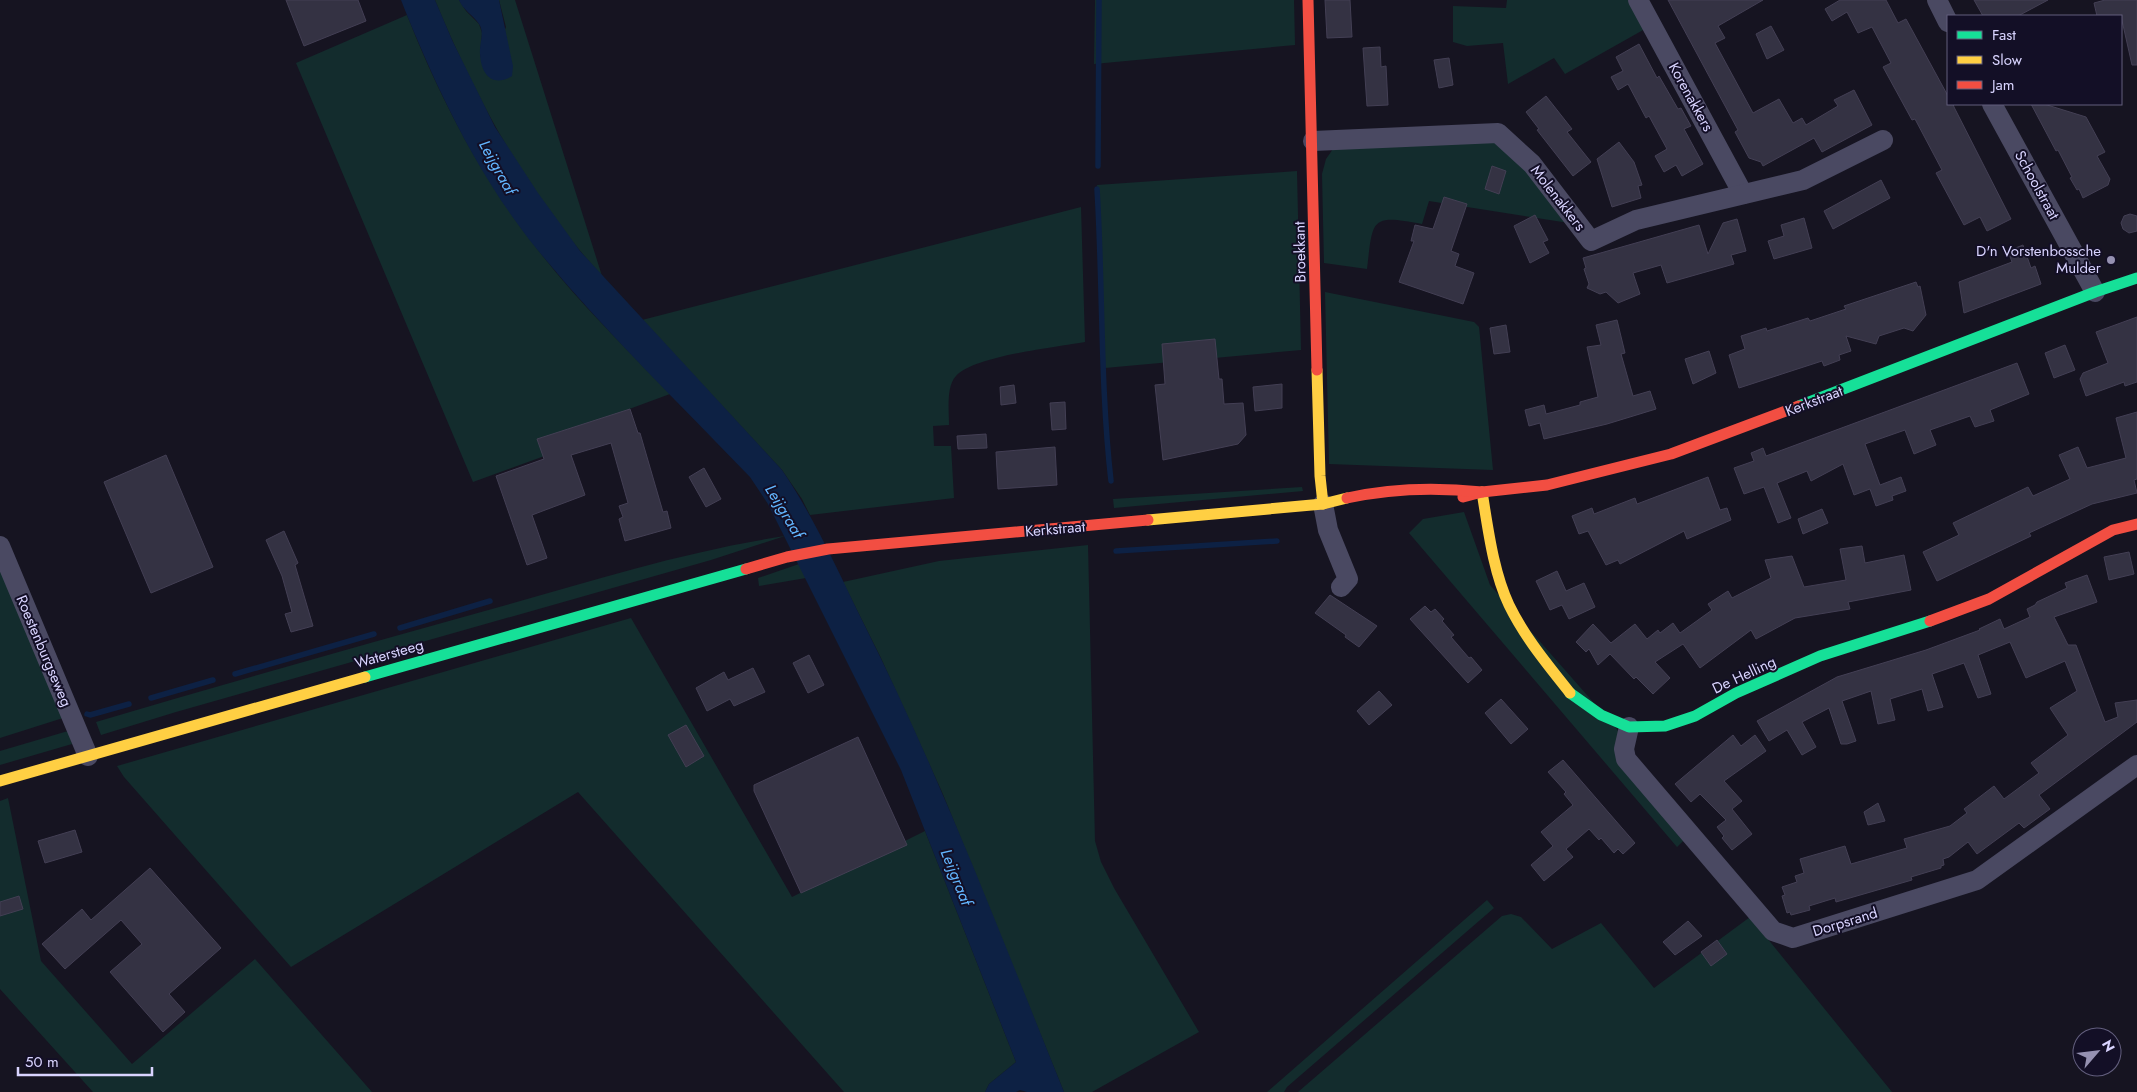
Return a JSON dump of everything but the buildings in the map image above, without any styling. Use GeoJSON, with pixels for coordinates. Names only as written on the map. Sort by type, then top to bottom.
{"type":"FeatureCollection","features":[{"type":"Feature","properties":{"kind":"street","name":"Broekkant"},"geometry":{"type":"LineString","coordinates":[[1308,0],[1320,476],[1323,504]]}},
{"type":"Feature","properties":{"kind":"street","name":"Korenakkers"},"geometry":{"type":"LineString","coordinates":[[1638,0],[1744,194]]}},
{"type":"Feature","properties":{"kind":"street"},"geometry":{"type":"LineString","coordinates":[[1937,0],[1947,20]]}},
{"type":"Feature","properties":{"kind":"street","name":"Schoolstraat"},"geometry":{"type":"LineString","coordinates":[[1993,105],[2095,292]]}},
{"type":"Feature","properties":{"kind":"street","name":"Molenakkers"},"geometry":{"type":"LineString","coordinates":[[1313,141],[1498,133],[1532,164],[1591,241],[1636,220],[1803,180],[1883,140]]}},
{"type":"Feature","properties":{"kind":"street","name":"Kerkstraat"},"geometry":{"type":"LineString","coordinates":[[1442,501],[1482,492],[1547,485],[1671,454],[1741,429],[2095,292],[2137,278]]}},
{"type":"Feature","properties":{"kind":"street","name":"Kerkstraat"},"geometry":{"type":"LineString","coordinates":[[787,557],[828,549],[1323,504],[1349,496],[1380,492],[1461,489],[1482,492]]}},
{"type":"Feature","properties":{"kind":"street","name":"De Helling"},"geometry":{"type":"LineString","coordinates":[[1482,492],[1493,555],[1508,603],[1529,641],[1571,694],[1601,715],[1629,726],[1664,726],[1696,716],[1736,693],[1820,656],[1931,621],[1989,598],[2113,530],[2137,524]]}},
{"type":"Feature","properties":{"kind":"street"},"geometry":{"type":"LineString","coordinates":[[1323,504],[1328,530],[1348,579],[1342,587]]}},
{"type":"Feature","properties":{"kind":"street","name":"Kerkstraat"},"geometry":{"type":"LineString","coordinates":[[1323,504],[1356,510]]}},
{"type":"Feature","properties":{"kind":"street","name":"Roestenburgseweg"},"geometry":{"type":"LineString","coordinates":[[0,546],[88,756]]}},
{"type":"Feature","properties":{"kind":"street","name":"Watersteeg"},"geometry":{"type":"LineString","coordinates":[[0,781],[258,706],[640,600],[787,557]]}},
{"type":"Feature","properties":{"kind":"street","name":"Dorpsrand"},"geometry":{"type":"LineString","coordinates":[[1629,726],[1624,749],[1626,759],[1773,930],[1793,938],[1977,880],[2137,765]]}},
{"type":"Feature","properties":{"kind":"green space"},"geometry":{"type":"Polygon","coordinates":[[[435,0],[459,0],[466,11],[479,24],[482,33],[480,55],[486,73],[506,27],[499,0],[515,0],[602,276],[551,213],[506,146],[468,74],[435,0]]]}},
{"type":"Feature","properties":{"kind":"green space"},"geometry":{"type":"Polygon","coordinates":[[[1095,0],[1294,0],[1295,45],[1094,64],[1095,0]]]}},
{"type":"Feature","properties":{"kind":"green space"},"geometry":{"type":"Polygon","coordinates":[[[1507,0],[1640,0],[1652,25],[1565,74],[1554,58],[1508,84],[1503,43],[1467,46],[1453,42],[1453,6],[1506,8],[1507,0]]]}},
{"type":"Feature","properties":{"kind":"green space"},"geometry":{"type":"Polygon","coordinates":[[[407,15],[447,106],[479,164],[515,220],[566,285],[670,394],[556,436],[561,450],[473,482],[296,63],[407,15]]]}},
{"type":"Feature","properties":{"kind":"green space"},"geometry":{"type":"Polygon","coordinates":[[[1506,134],[1569,223],[1429,201],[1422,224],[1392,220],[1377,224],[1371,239],[1367,269],[1324,263],[1322,174],[1326,159],[1333,149],[1506,134]]]}},
{"type":"Feature","properties":{"kind":"green space"},"geometry":{"type":"Polygon","coordinates":[[[1297,171],[1301,350],[1105,368],[1097,185],[1297,171]]]}},
{"type":"Feature","properties":{"kind":"green space"},"geometry":{"type":"Polygon","coordinates":[[[1081,207],[1085,342],[997,358],[966,369],[956,376],[949,392],[949,425],[933,426],[934,446],[951,446],[954,498],[810,515],[802,499],[782,470],[642,320],[1081,207]]]}},
{"type":"Feature","properties":{"kind":"green space"},"geometry":{"type":"Polygon","coordinates":[[[1325,292],[1474,322],[1479,327],[1493,470],[1329,464],[1325,292]]]}},
{"type":"Feature","properties":{"kind":"green space"},"geometry":{"type":"Polygon","coordinates":[[[1302,487],[1303,491],[1114,508],[1113,499],[1302,487]]]}},
{"type":"Feature","properties":{"kind":"green space"},"geometry":{"type":"Polygon","coordinates":[[[1464,512],[1490,585],[1616,728],[1686,838],[1677,847],[1409,533],[1423,519],[1464,512]]]}},
{"type":"Feature","properties":{"kind":"green space"},"geometry":{"type":"Polygon","coordinates":[[[785,536],[711,560],[101,735],[96,722],[637,568],[748,542],[785,536]]]}},
{"type":"Feature","properties":{"kind":"green space"},"geometry":{"type":"Polygon","coordinates":[[[1088,545],[1095,841],[1101,862],[1114,888],[1199,1032],[1092,1092],[1064,1092],[942,792],[880,656],[843,582],[939,561],[1088,545]]]}},
{"type":"Feature","properties":{"kind":"green space"},"geometry":{"type":"Polygon","coordinates":[[[799,564],[806,578],[759,586],[758,578],[799,564]]]}},
{"type":"Feature","properties":{"kind":"green space"},"geometry":{"type":"Polygon","coordinates":[[[0,566],[63,718],[0,738],[0,566]]]}},
{"type":"Feature","properties":{"kind":"green space"},"geometry":{"type":"Polygon","coordinates":[[[631,618],[792,897],[925,831],[1016,1062],[989,1084],[985,1092],[844,1092],[578,792],[291,967],[124,777],[117,766],[631,618]]]}},
{"type":"Feature","properties":{"kind":"green space"},"geometry":{"type":"Polygon","coordinates":[[[68,731],[72,744],[0,765],[0,751],[68,731]]]}},
{"type":"Feature","properties":{"kind":"green space"},"geometry":{"type":"Polygon","coordinates":[[[8,798],[41,961],[132,1064],[255,959],[372,1092],[93,1092],[0,989],[0,801],[8,798]]]}},
{"type":"Feature","properties":{"kind":"green space"},"geometry":{"type":"Polygon","coordinates":[[[1487,900],[1494,908],[1287,1087],[1284,1092],[1267,1092],[1487,900]]]}},
{"type":"Feature","properties":{"kind":"green space"},"geometry":{"type":"Polygon","coordinates":[[[1511,914],[1521,917],[1552,949],[1601,923],[1654,988],[1750,917],[1892,1092],[1298,1092],[1502,916],[1511,914]]]}},
{"type":"Feature","properties":{"kind":"water","name":"Leijgraaf"},"geometry":{"type":"Polygon","coordinates":[[[401,0],[435,0],[453,42],[495,127],[538,193],[580,251],[782,470],[794,488],[834,563],[917,736],[968,854],[1064,1092],[1027,1092],[1020,1090],[1016,1092],[985,1092],[989,1084],[1016,1062],[901,770],[768,504],[750,477],[587,307],[536,248],[515,220],[495,191],[459,129],[428,65],[401,0]]]}},
{"type":"Feature","properties":{"kind":"water"},"geometry":{"type":"Polygon","coordinates":[[[459,0],[499,0],[513,66],[512,76],[493,80],[485,73],[480,54],[481,27],[459,0]]]}},
{"type":"Feature","properties":{"kind":"waterway"},"geometry":{"type":"LineString","coordinates":[[1098,166],[1099,0]]}},
{"type":"Feature","properties":{"kind":"waterway"},"geometry":{"type":"LineString","coordinates":[[1097,189],[1103,372],[1111,481]]}},
{"type":"Feature","properties":{"kind":"waterway"},"geometry":{"type":"LineString","coordinates":[[1116,551],[1277,541]]}},
{"type":"Feature","properties":{"kind":"waterway"},"geometry":{"type":"LineString","coordinates":[[400,628],[490,601]]}},
{"type":"Feature","properties":{"kind":"waterway"},"geometry":{"type":"LineString","coordinates":[[235,674],[374,634]]}},
{"type":"Feature","properties":{"kind":"waterway"},"geometry":{"type":"LineString","coordinates":[[151,698],[213,680]]}},
{"type":"Feature","properties":{"kind":"waterway"},"geometry":{"type":"LineString","coordinates":[[87,714],[90,715],[129,704]]}},
{"type":"Feature","properties":{"kind":"traffic: fast"},"geometry":{"type":"LineString","coordinates":[[1799,406],[2095,292],[2137,278]]}},
{"type":"Feature","properties":{"kind":"traffic: fast"},"geometry":{"type":"LineString","coordinates":[[365,677],[746,569]]}},
{"type":"Feature","properties":{"kind":"traffic: fast"},"geometry":{"type":"LineString","coordinates":[[1570,693],[1601,715],[1629,727],[1665,726],[1695,716],[1736,693],[1820,656],[1930,621]]}},
{"type":"Feature","properties":{"kind":"traffic: slow"},"geometry":{"type":"LineString","coordinates":[[1317,370],[1320,476],[1323,504]]}},
{"type":"Feature","properties":{"kind":"traffic: slow"},"geometry":{"type":"LineString","coordinates":[[1482,492],[1495,564],[1503,592],[1515,617],[1530,640],[1570,693]]}},
{"type":"Feature","properties":{"kind":"traffic: slow"},"geometry":{"type":"LineString","coordinates":[[1148,520],[1323,504],[1347,498]]}},
{"type":"Feature","properties":{"kind":"traffic: slow"},"geometry":{"type":"LineString","coordinates":[[0,781],[365,677]]}},
{"type":"Feature","properties":{"kind":"traffic: jam"},"geometry":{"type":"LineString","coordinates":[[1308,0],[1317,370]]}},
{"type":"Feature","properties":{"kind":"traffic: jam"},"geometry":{"type":"LineString","coordinates":[[1463,497],[1482,492],[1547,485],[1671,454],[1799,406]]}},
{"type":"Feature","properties":{"kind":"traffic: jam"},"geometry":{"type":"LineString","coordinates":[[1347,498],[1414,489],[1482,492]]}},
{"type":"Feature","properties":{"kind":"traffic: jam"},"geometry":{"type":"LineString","coordinates":[[746,569],[787,557],[828,549],[1148,520]]}},
{"type":"Feature","properties":{"kind":"traffic: jam"},"geometry":{"type":"LineString","coordinates":[[1930,621],[1989,599],[2113,530],[2137,524]]}},
{"type":"Feature","properties":{"kind":"place","name":"D'n Vorstenbossche Mulder"},"geometry":{"type":"Point","coordinates":[2111,260]}}]}
